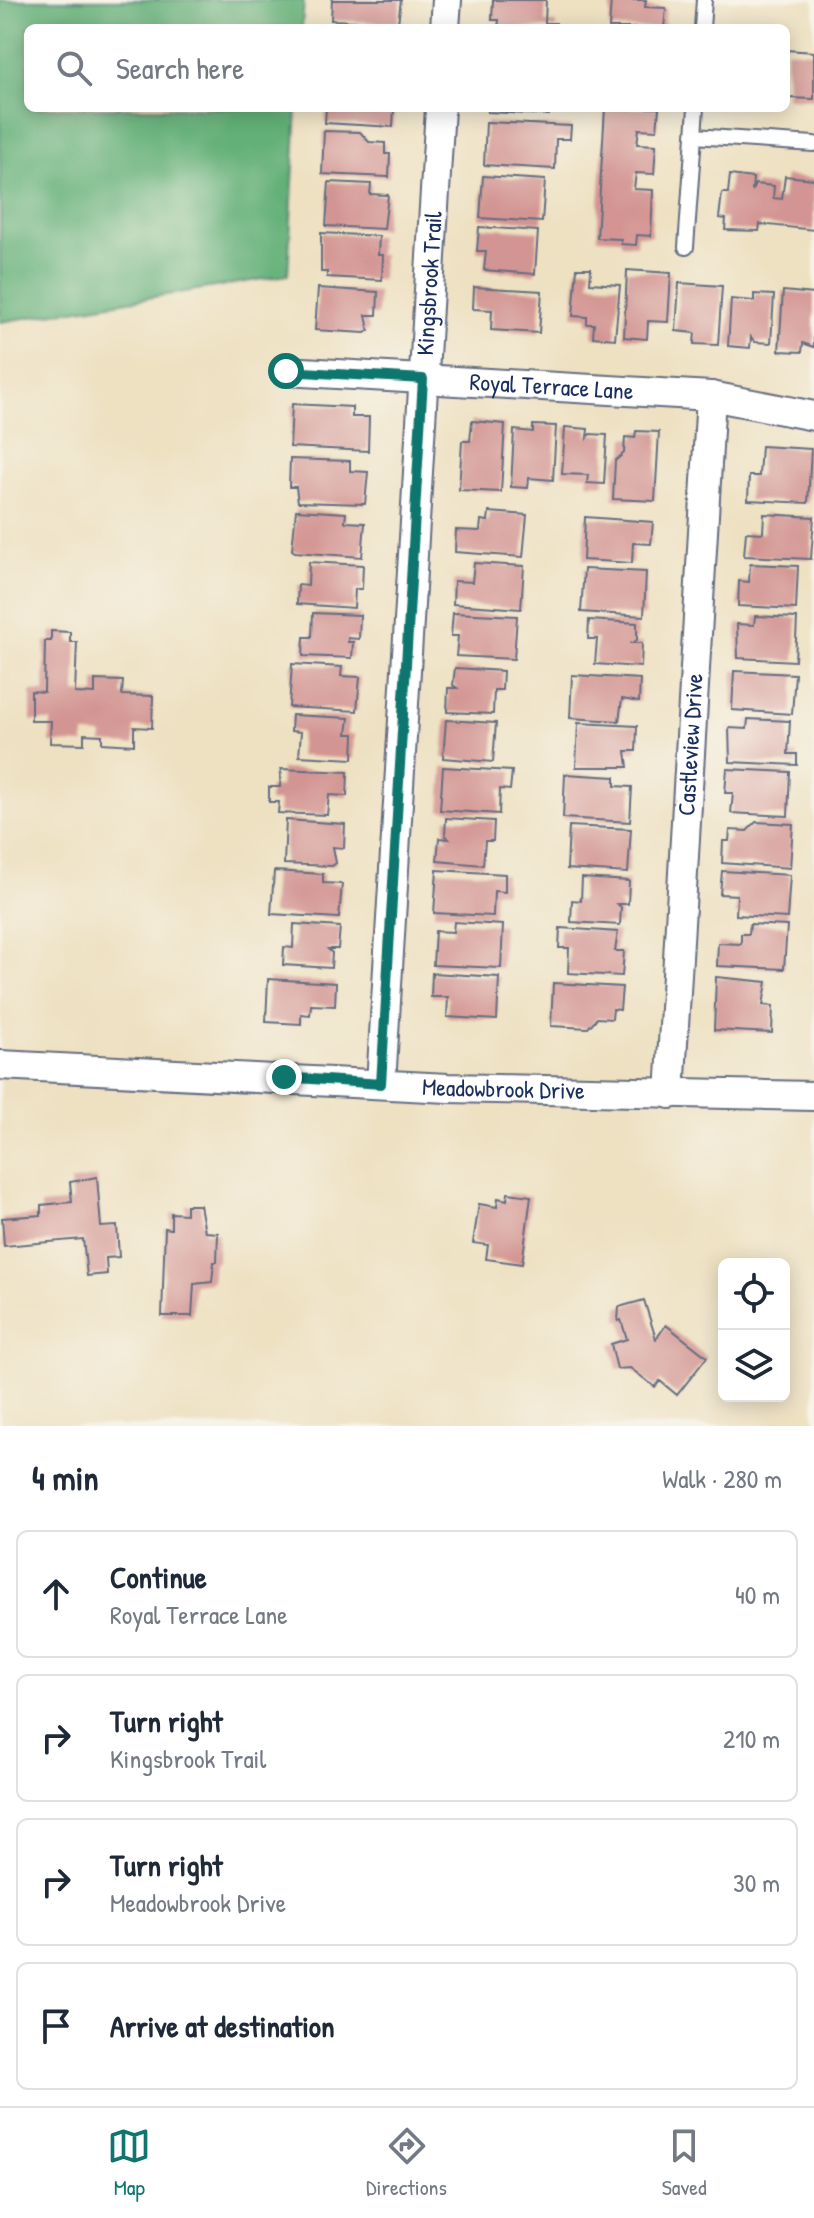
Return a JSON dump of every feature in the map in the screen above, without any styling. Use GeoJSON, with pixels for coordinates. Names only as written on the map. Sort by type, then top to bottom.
{"type":"FeatureCollection","features":[{"type":"Feature","properties":{"kind":"street"},"geometry":{"type":"LineString","coordinates":[[445,24],[447,0]]}},
{"type":"Feature","properties":{"kind":"street","name":"Kingsbrook Trail"},"geometry":{"type":"LineString","coordinates":[[381,1084],[440,112]]}},
{"type":"Feature","properties":{"kind":"street","name":"Royal Terrace Lane"},"geometry":{"type":"LineString","coordinates":[[286,371],[711,396],[814,416]]}},
{"type":"Feature","properties":{"kind":"street","name":"Castleview Drive"},"geometry":{"type":"LineString","coordinates":[[670,1094],[711,396]]}},
{"type":"Feature","properties":{"kind":"street","name":"Meadowbrook Drive"},"geometry":{"type":"LineString","coordinates":[[0,1065],[381,1084],[814,1096]]}},
{"type":"Feature","properties":{"kind":"lane"},"geometry":{"type":"LineString","coordinates":[[702,24],[704,0]]}},
{"type":"Feature","properties":{"kind":"lane"},"geometry":{"type":"LineString","coordinates":[[686,247],[696,112]]}},
{"type":"Feature","properties":{"kind":"lane"},"geometry":{"type":"LineString","coordinates":[[694,136],[814,144]]}},
{"type":"Feature","properties":{"kind":"green space"},"geometry":{"type":"Polygon","coordinates":[[[0,0],[304,0],[302,24],[24,24],[24,112],[297,112],[288,275],[0,322],[0,0]]]}},
{"type":"Feature","properties":{"kind":"building"},"geometry":{"type":"Polygon","coordinates":[[[332,0],[401,0],[398,23],[331,20],[332,0]]]}},
{"type":"Feature","properties":{"kind":"building"},"geometry":{"type":"Polygon","coordinates":[[[493,0],[546,0],[545,23],[556,24],[498,24],[499,20],[492,20],[493,0]]]}},
{"type":"Feature","properties":{"kind":"building"},"geometry":{"type":"Polygon","coordinates":[[[611,0],[646,0],[645,7],[666,8],[664,24],[609,24],[611,0]]]}},
{"type":"Feature","properties":{"kind":"building"},"geometry":{"type":"Polygon","coordinates":[[[790,50],[814,52],[814,99],[790,98],[790,50]]]}},
{"type":"Feature","properties":{"kind":"building"},"geometry":{"type":"Polygon","coordinates":[[[326,112],[394,112],[393,127],[325,123],[326,112]]]}},
{"type":"Feature","properties":{"kind":"building"},"geometry":{"type":"Polygon","coordinates":[[[487,112],[549,112],[549,115],[487,112]]]}},
{"type":"Feature","properties":{"kind":"building"},"geometry":{"type":"Polygon","coordinates":[[[605,112],[659,112],[657,130],[639,129],[637,144],[656,145],[654,174],[636,173],[634,189],[653,190],[651,236],[637,235],[636,245],[621,244],[621,239],[597,238],[605,112]]]}},
{"type":"Feature","properties":{"kind":"building"},"geometry":{"type":"Polygon","coordinates":[[[486,122],[571,126],[570,139],[556,139],[555,169],[484,165],[486,122]]]}},
{"type":"Feature","properties":{"kind":"building"},"geometry":{"type":"Polygon","coordinates":[[[324,131],[360,132],[369,142],[385,143],[385,154],[390,154],[389,177],[322,174],[324,131]]]}},
{"type":"Feature","properties":{"kind":"building"},"geometry":{"type":"Polygon","coordinates":[[[730,175],[753,178],[752,191],[755,184],[774,186],[773,198],[782,199],[785,176],[814,179],[814,230],[760,224],[759,231],[725,230],[726,219],[719,218],[722,193],[728,193],[730,175]]]}},
{"type":"Feature","properties":{"kind":"building"},"geometry":{"type":"Polygon","coordinates":[[[483,176],[545,180],[542,222],[480,218],[483,176]]]}},
{"type":"Feature","properties":{"kind":"building"},"geometry":{"type":"Polygon","coordinates":[[[329,182],[371,184],[370,194],[388,195],[384,229],[326,226],[329,182]]]}},
{"type":"Feature","properties":{"kind":"building"},"geometry":{"type":"Polygon","coordinates":[[[479,227],[538,231],[535,274],[484,270],[486,251],[477,251],[479,227]]]}},
{"type":"Feature","properties":{"kind":"building"},"geometry":{"type":"Polygon","coordinates":[[[321,233],[379,236],[378,255],[383,255],[382,280],[327,277],[327,272],[321,272],[321,233]]]}},
{"type":"Feature","properties":{"kind":"building"},"geometry":{"type":"Polygon","coordinates":[[[577,268],[591,268],[590,283],[620,285],[615,339],[593,337],[594,324],[587,324],[587,317],[573,316],[577,268]]]}},
{"type":"Feature","properties":{"kind":"building"},"geometry":{"type":"Polygon","coordinates":[[[627,270],[671,273],[668,322],[648,321],[647,339],[624,337],[627,270]]]}},
{"type":"Feature","properties":{"kind":"building"},"geometry":{"type":"Polygon","coordinates":[[[679,283],[722,286],[718,345],[694,344],[695,333],[676,331],[679,283]]]}},
{"type":"Feature","properties":{"kind":"building"},"geometry":{"type":"Polygon","coordinates":[[[474,287],[542,291],[539,333],[491,330],[492,310],[473,309],[474,287]]]}},
{"type":"Feature","properties":{"kind":"building"},"geometry":{"type":"Polygon","coordinates":[[[318,288],[378,292],[377,315],[366,315],[369,330],[365,333],[315,330],[318,288]]]}},
{"type":"Feature","properties":{"kind":"building"},"geometry":{"type":"Polygon","coordinates":[[[783,291],[814,294],[814,347],[803,343],[802,352],[779,351],[783,291]]]}},
{"type":"Feature","properties":{"kind":"building"},"geometry":{"type":"Polygon","coordinates":[[[754,294],[774,295],[771,343],[755,342],[751,337],[750,348],[728,346],[731,299],[754,301],[754,294]]]}},
{"type":"Feature","properties":{"kind":"building"},"geometry":{"type":"Polygon","coordinates":[[[292,404],[352,407],[352,417],[369,417],[368,451],[290,447],[292,404]]]}},
{"type":"Feature","properties":{"kind":"building"},"geometry":{"type":"Polygon","coordinates":[[[472,421],[505,424],[501,492],[459,490],[462,441],[470,441],[472,421]]]}},
{"type":"Feature","properties":{"kind":"building"},"geometry":{"type":"Polygon","coordinates":[[[533,425],[556,426],[553,480],[529,478],[528,488],[511,487],[514,430],[533,432],[533,425]]]}},
{"type":"Feature","properties":{"kind":"building"},"geometry":{"type":"Polygon","coordinates":[[[565,427],[588,429],[587,438],[590,434],[607,435],[604,484],[587,483],[588,475],[562,474],[565,427]]]}},
{"type":"Feature","properties":{"kind":"building"},"geometry":{"type":"Polygon","coordinates":[[[636,431],[659,432],[655,501],[613,499],[615,461],[624,453],[625,437],[635,438],[636,431]]]}},
{"type":"Feature","properties":{"kind":"building"},"geometry":{"type":"Polygon","coordinates":[[[761,446],[811,449],[808,503],[748,500],[749,476],[759,476],[761,446]]]}},
{"type":"Feature","properties":{"kind":"building"},"geometry":{"type":"Polygon","coordinates":[[[290,459],[350,461],[350,471],[368,472],[365,504],[298,502],[296,487],[289,487],[290,459]]]}},
{"type":"Feature","properties":{"kind":"building"},"geometry":{"type":"Polygon","coordinates":[[[296,510],[346,513],[345,522],[365,523],[362,557],[292,550],[296,510]]]}},
{"type":"Feature","properties":{"kind":"building"},"geometry":{"type":"Polygon","coordinates":[[[489,512],[527,515],[523,557],[455,552],[456,530],[480,531],[481,520],[488,521],[489,512]]]}},
{"type":"Feature","properties":{"kind":"building"},"geometry":{"type":"Polygon","coordinates":[[[764,514],[814,517],[811,559],[744,556],[746,532],[763,533],[764,514]]]}},
{"type":"Feature","properties":{"kind":"building"},"geometry":{"type":"Polygon","coordinates":[[[585,517],[653,522],[651,544],[633,543],[632,563],[583,560],[585,517]]]}},
{"type":"Feature","properties":{"kind":"building"},"geometry":{"type":"Polygon","coordinates":[[[309,562],[363,565],[362,589],[355,589],[354,608],[297,604],[298,585],[308,586],[309,562]]]}},
{"type":"Feature","properties":{"kind":"building"},"geometry":{"type":"Polygon","coordinates":[[[474,563],[524,566],[521,609],[453,604],[454,581],[472,582],[474,563]]]}},
{"type":"Feature","properties":{"kind":"building"},"geometry":{"type":"Polygon","coordinates":[[[750,564],[798,566],[796,609],[738,606],[739,581],[749,582],[750,564]]]}},
{"type":"Feature","properties":{"kind":"building"},"geometry":{"type":"Polygon","coordinates":[[[584,569],[646,572],[644,616],[581,612],[584,569]]]}},
{"type":"Feature","properties":{"kind":"building"},"geometry":{"type":"Polygon","coordinates":[[[313,613],[360,615],[359,639],[348,638],[348,642],[353,642],[352,658],[303,656],[304,637],[312,637],[313,613]]]}},
{"type":"Feature","properties":{"kind":"building"},"geometry":{"type":"Polygon","coordinates":[[[453,613],[517,616],[514,659],[456,656],[458,636],[451,636],[453,613]]]}},
{"type":"Feature","properties":{"kind":"building"},"geometry":{"type":"Polygon","coordinates":[[[755,616],[797,618],[795,661],[738,658],[737,624],[754,625],[755,616]]]}},
{"type":"Feature","properties":{"kind":"building"},"geometry":{"type":"Polygon","coordinates":[[[589,620],[637,623],[637,640],[632,643],[642,643],[641,667],[595,664],[597,639],[588,639],[589,620]]]}},
{"type":"Feature","properties":{"kind":"building"},"geometry":{"type":"Polygon","coordinates":[[[51,631],[70,632],[70,642],[77,642],[75,693],[95,694],[95,680],[123,681],[122,695],[153,696],[152,728],[134,727],[134,745],[102,743],[102,735],[84,734],[84,744],[50,743],[51,721],[31,721],[31,691],[44,692],[45,641],[51,641],[51,631]]]}},
{"type":"Feature","properties":{"kind":"building"},"geometry":{"type":"Polygon","coordinates":[[[292,664],[342,667],[341,676],[360,677],[357,711],[289,707],[292,664]]]}},
{"type":"Feature","properties":{"kind":"building"},"geometry":{"type":"Polygon","coordinates":[[[455,668],[503,671],[502,690],[494,690],[493,714],[447,712],[448,688],[457,688],[453,685],[455,668]]]}},
{"type":"Feature","properties":{"kind":"building"},"geometry":{"type":"Polygon","coordinates":[[[734,671],[795,674],[792,714],[732,710],[734,671]]]}},
{"type":"Feature","properties":{"kind":"building"},"geometry":{"type":"Polygon","coordinates":[[[572,675],[640,679],[639,702],[622,699],[619,721],[570,718],[572,675]]]}},
{"type":"Feature","properties":{"kind":"building"},"geometry":{"type":"Polygon","coordinates":[[[292,715],[349,718],[347,734],[354,734],[353,759],[299,756],[301,732],[291,731],[292,715]]]}},
{"type":"Feature","properties":{"kind":"building"},"geometry":{"type":"Polygon","coordinates":[[[748,719],[790,721],[788,754],[797,754],[797,765],[730,762],[729,728],[747,729],[748,719]]]}},
{"type":"Feature","properties":{"kind":"building"},"geometry":{"type":"Polygon","coordinates":[[[446,720],[496,723],[493,762],[443,758],[446,720]]]}},
{"type":"Feature","properties":{"kind":"building"},"geometry":{"type":"Polygon","coordinates":[[[578,723],[637,726],[636,751],[626,751],[628,767],[576,767],[578,723]]]}},
{"type":"Feature","properties":{"kind":"building"},"geometry":{"type":"Polygon","coordinates":[[[443,767],[512,771],[510,790],[500,789],[499,814],[440,810],[443,767]]]}},
{"type":"Feature","properties":{"kind":"building"},"geometry":{"type":"Polygon","coordinates":[[[281,769],[348,772],[347,796],[329,795],[327,815],[278,813],[279,802],[269,802],[269,787],[280,787],[281,769]]]}},
{"type":"Feature","properties":{"kind":"building"},"geometry":{"type":"Polygon","coordinates":[[[727,769],[790,772],[788,816],[731,813],[733,793],[725,793],[727,769]]]}},
{"type":"Feature","properties":{"kind":"building"},"geometry":{"type":"Polygon","coordinates":[[[565,774],[615,777],[615,786],[632,787],[630,822],[563,818],[565,774]]]}},
{"type":"Feature","properties":{"kind":"building"},"geometry":{"type":"Polygon","coordinates":[[[446,818],[494,821],[493,841],[485,841],[483,865],[437,861],[439,838],[449,839],[445,835],[446,818]]]}},
{"type":"Feature","properties":{"kind":"building"},"geometry":{"type":"Polygon","coordinates":[[[286,820],[345,824],[344,848],[333,847],[336,863],[332,866],[284,864],[286,820]]]}},
{"type":"Feature","properties":{"kind":"building"},"geometry":{"type":"Polygon","coordinates":[[[756,822],[793,824],[790,868],[722,863],[723,841],[729,841],[730,830],[747,831],[756,822]]]}},
{"type":"Feature","properties":{"kind":"building"},"geometry":{"type":"Polygon","coordinates":[[[569,826],[631,829],[628,873],[567,869],[569,826]]]}},
{"type":"Feature","properties":{"kind":"building"},"geometry":{"type":"Polygon","coordinates":[[[437,870],[505,874],[505,892],[494,891],[493,916],[434,913],[437,870]]]}},
{"type":"Feature","properties":{"kind":"building"},"geometry":{"type":"Polygon","coordinates":[[[274,871],[323,874],[323,883],[342,884],[339,918],[271,914],[274,871]]]}},
{"type":"Feature","properties":{"kind":"building"},"geometry":{"type":"Polygon","coordinates":[[[722,871],[790,875],[787,918],[736,915],[737,895],[720,894],[722,871]]]}},
{"type":"Feature","properties":{"kind":"building"},"geometry":{"type":"Polygon","coordinates":[[[582,878],[629,881],[628,904],[617,904],[621,907],[620,925],[571,922],[572,900],[581,901],[582,878]]]}},
{"type":"Feature","properties":{"kind":"building"},"geometry":{"type":"Polygon","coordinates":[[[454,922],[503,925],[501,968],[433,965],[435,931],[453,932],[454,922]]]}},
{"type":"Feature","properties":{"kind":"building"},"geometry":{"type":"Polygon","coordinates":[[[294,924],[340,927],[338,949],[328,949],[332,953],[331,968],[283,965],[284,947],[293,948],[294,924]]]}},
{"type":"Feature","properties":{"kind":"building"},"geometry":{"type":"Polygon","coordinates":[[[750,924],[787,926],[784,969],[717,966],[718,943],[741,944],[741,934],[749,934],[750,924]]]}},
{"type":"Feature","properties":{"kind":"building"},"geometry":{"type":"Polygon","coordinates":[[[560,928],[618,932],[615,951],[624,951],[622,976],[568,973],[569,948],[559,948],[560,928]]]}},
{"type":"Feature","properties":{"kind":"building"},"geometry":{"type":"Polygon","coordinates":[[[432,973],[499,977],[497,1020],[447,1017],[448,997],[431,997],[432,973]]]}},
{"type":"Feature","properties":{"kind":"building"},"geometry":{"type":"Polygon","coordinates":[[[716,977],[767,982],[763,1005],[773,1006],[772,1033],[714,1030],[716,977]]]}},
{"type":"Feature","properties":{"kind":"building"},"geometry":{"type":"Polygon","coordinates":[[[268,979],[336,983],[335,1006],[311,1005],[310,1015],[301,1014],[301,1024],[266,1022],[268,979]]]}},
{"type":"Feature","properties":{"kind":"building"},"geometry":{"type":"Polygon","coordinates":[[[553,983],[622,987],[620,1010],[613,1009],[612,1019],[597,1018],[588,1028],[551,1026],[553,983]]]}},
{"type":"Feature","properties":{"kind":"building"},"geometry":{"type":"Polygon","coordinates":[[[97,1177],[101,1227],[117,1226],[119,1257],[106,1258],[107,1274],[87,1276],[83,1239],[4,1246],[2,1218],[41,1215],[41,1205],[72,1202],[70,1182],[97,1177]]]}},
{"type":"Feature","properties":{"kind":"building"},"geometry":{"type":"Polygon","coordinates":[[[508,1193],[531,1196],[522,1264],[486,1259],[488,1245],[473,1243],[479,1204],[497,1207],[498,1198],[507,1200],[508,1193]]]}},
{"type":"Feature","properties":{"kind":"building"},"geometry":{"type":"Polygon","coordinates":[[[186,1205],[200,1205],[205,1232],[218,1233],[217,1262],[214,1262],[212,1282],[194,1284],[192,1316],[162,1316],[165,1228],[171,1229],[171,1213],[186,1214],[186,1205]]]}},
{"type":"Feature","properties":{"kind":"building"},"geometry":{"type":"Polygon","coordinates":[[[644,1300],[656,1339],[666,1325],[707,1357],[677,1395],[660,1381],[655,1387],[630,1368],[617,1369],[611,1344],[627,1339],[621,1320],[618,1321],[619,1307],[644,1300]]]}},
{"type":"Feature","properties":{"kind":"route"},"geometry":{"type":"LineString","coordinates":[[284,1077],[381,1084],[423,379],[286,371]]}}]}
